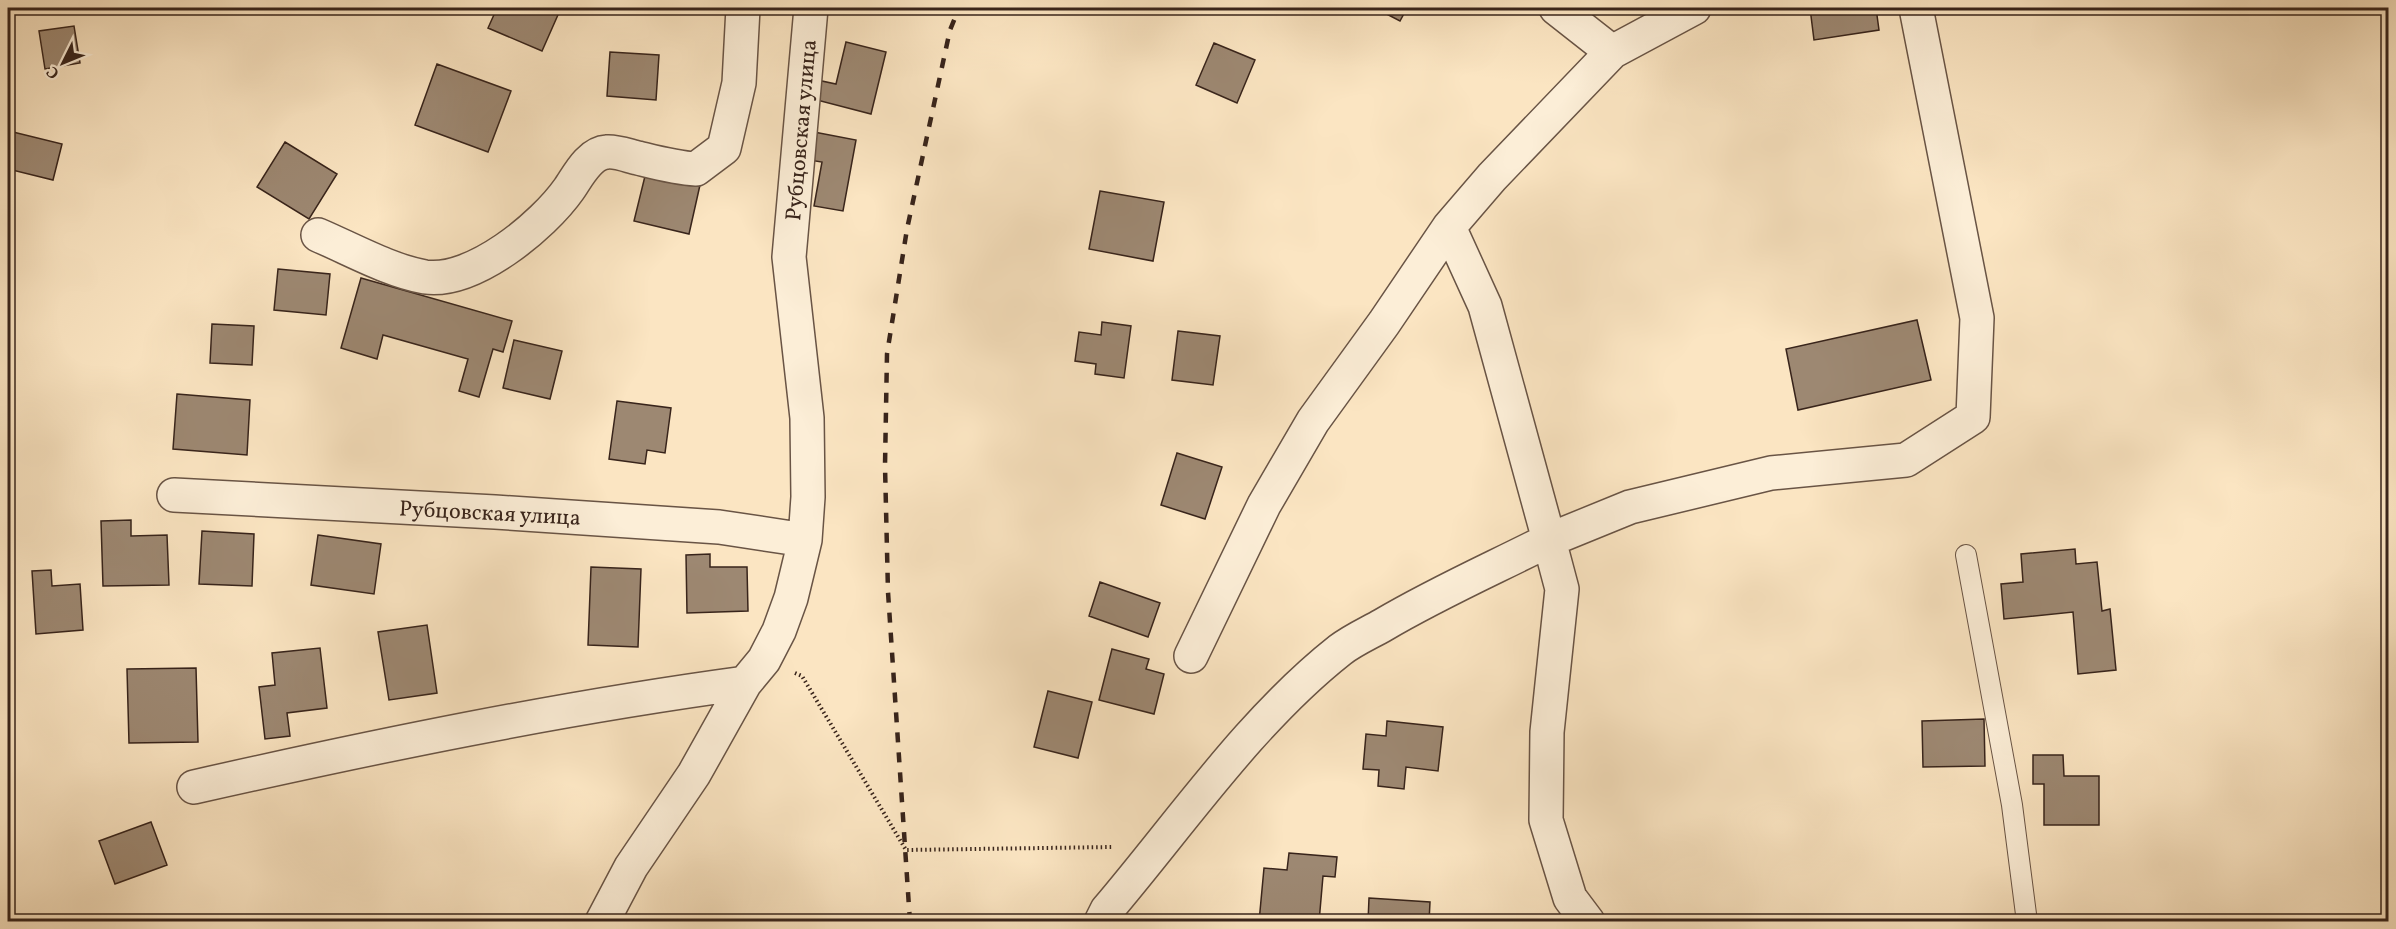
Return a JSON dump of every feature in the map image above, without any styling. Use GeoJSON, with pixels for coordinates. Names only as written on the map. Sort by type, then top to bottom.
{"type":"FeatureCollection","features":[{"type":"Feature","properties":{"kind":"street"},"geometry":{"type":"LineString","coordinates":[[318,236],[397,268],[426,277],[449,277],[497,254],[545,218],[593,157],[607,152],[675,168],[696,169],[724,148],[739,83],[743,8]]}},
{"type":"Feature","properties":{"kind":"street","name":"Рубцовская улица"},"geometry":{"type":"LineString","coordinates":[[602,921],[632,867],[694,774],[779,631],[791,598],[805,540],[808,497],[807,418],[789,257],[811,8]]}},
{"type":"Feature","properties":{"kind":"street"},"geometry":{"type":"LineString","coordinates":[[1556,8],[1612,52]]}},
{"type":"Feature","properties":{"kind":"street"},"geometry":{"type":"LineString","coordinates":[[1596,8],[1612,52]]}},
{"type":"Feature","properties":{"kind":"street"},"geometry":{"type":"LineString","coordinates":[[1191,656],[1264,505],[1313,422],[1449,227],[1499,169],[1612,52],[1694,8]]}},
{"type":"Feature","properties":{"kind":"street"},"geometry":{"type":"LineString","coordinates":[[1101,921],[1107,910],[1162,846],[1215,778],[1281,704],[1341,649],[1422,602],[1549,540],[1630,507],[1771,473],[1906,460],[1973,417],[1977,318],[1916,8]]}},
{"type":"Feature","properties":{"kind":"street"},"geometry":{"type":"LineString","coordinates":[[1449,227],[1485,306],[1562,589],[1547,732],[1546,820],[1570,898],[1588,921]]}},
{"type":"Feature","properties":{"kind":"street","name":"Рубцовская улица"},"geometry":{"type":"LineString","coordinates":[[174,495],[495,512],[719,527],[805,540]]}},
{"type":"Feature","properties":{"kind":"street"},"geometry":{"type":"LineString","coordinates":[[194,787],[314,760],[754,672]]}},
{"type":"Feature","properties":{"kind":"lane"},"geometry":{"type":"LineString","coordinates":[[1966,555],[2012,805],[2027,921]]}},
{"type":"Feature","properties":{"kind":"path"},"geometry":{"type":"LineString","coordinates":[[754,672],[802,676],[906,850],[1162,846]]}},
{"type":"Feature","properties":{"kind":"building"},"geometry":{"type":"Polygon","coordinates":[[[497,8],[561,8],[542,51],[488,28],[497,8]]]}},
{"type":"Feature","properties":{"kind":"building"},"geometry":{"type":"Polygon","coordinates":[[[1375,8],[1407,8],[1400,21],[1375,8]]]}},
{"type":"Feature","properties":{"kind":"building"},"geometry":{"type":"Polygon","coordinates":[[[1810,8],[1876,8],[1879,30],[1814,40],[1810,8]]]}},
{"type":"Feature","properties":{"kind":"building"},"geometry":{"type":"Polygon","coordinates":[[[74,26],[80,63],[45,69],[39,31],[74,26]]]}},
{"type":"Feature","properties":{"kind":"building"},"geometry":{"type":"Polygon","coordinates":[[[846,42],[886,52],[871,114],[813,99],[817,80],[836,84],[846,42]]]}},
{"type":"Feature","properties":{"kind":"building"},"geometry":{"type":"Polygon","coordinates":[[[1214,43],[1255,60],[1237,103],[1196,85],[1214,43]]]}},
{"type":"Feature","properties":{"kind":"building"},"geometry":{"type":"Polygon","coordinates":[[[610,52],[659,55],[656,100],[607,96],[610,52]]]}},
{"type":"Feature","properties":{"kind":"building"},"geometry":{"type":"Polygon","coordinates":[[[437,64],[511,91],[488,152],[415,125],[437,64]]]}},
{"type":"Feature","properties":{"kind":"building"},"geometry":{"type":"Polygon","coordinates":[[[9,131],[62,144],[53,180],[8,169],[9,131]]]}},
{"type":"Feature","properties":{"kind":"building"},"geometry":{"type":"Polygon","coordinates":[[[814,132],[856,140],[843,211],[814,206],[822,162],[809,160],[814,132]]]}},
{"type":"Feature","properties":{"kind":"building"},"geometry":{"type":"Polygon","coordinates":[[[285,142],[337,174],[309,219],[257,187],[285,142]]]}},
{"type":"Feature","properties":{"kind":"building"},"geometry":{"type":"Polygon","coordinates":[[[646,172],[700,185],[689,234],[634,221],[646,172]]]}},
{"type":"Feature","properties":{"kind":"building"},"geometry":{"type":"Polygon","coordinates":[[[1100,191],[1164,202],[1153,261],[1089,249],[1100,191]]]}},
{"type":"Feature","properties":{"kind":"building"},"geometry":{"type":"Polygon","coordinates":[[[278,269],[330,274],[326,315],[274,310],[278,269]]]}},
{"type":"Feature","properties":{"kind":"building"},"geometry":{"type":"Polygon","coordinates":[[[361,278],[512,321],[503,352],[493,349],[479,397],[459,391],[468,359],[383,335],[377,359],[341,348],[361,278]]]}},
{"type":"Feature","properties":{"kind":"building"},"geometry":{"type":"Polygon","coordinates":[[[1917,320],[1931,380],[1798,410],[1786,349],[1917,320]]]}},
{"type":"Feature","properties":{"kind":"building"},"geometry":{"type":"Polygon","coordinates":[[[1102,322],[1131,326],[1124,378],[1095,374],[1096,364],[1075,361],[1079,332],[1101,335],[1102,322]]]}},
{"type":"Feature","properties":{"kind":"building"},"geometry":{"type":"Polygon","coordinates":[[[212,324],[254,326],[252,365],[210,363],[212,324]]]}},
{"type":"Feature","properties":{"kind":"building"},"geometry":{"type":"Polygon","coordinates":[[[1178,331],[1220,336],[1213,385],[1172,380],[1178,331]]]}},
{"type":"Feature","properties":{"kind":"building"},"geometry":{"type":"Polygon","coordinates":[[[514,340],[562,351],[550,399],[503,388],[514,340]]]}},
{"type":"Feature","properties":{"kind":"building"},"geometry":{"type":"Polygon","coordinates":[[[177,394],[250,400],[247,455],[173,449],[177,394]]]}},
{"type":"Feature","properties":{"kind":"building"},"geometry":{"type":"Polygon","coordinates":[[[617,401],[671,408],[665,453],[647,450],[645,464],[609,459],[617,401]]]}},
{"type":"Feature","properties":{"kind":"building"},"geometry":{"type":"Polygon","coordinates":[[[1177,453],[1222,467],[1205,519],[1161,505],[1177,453]]]}},
{"type":"Feature","properties":{"kind":"building"},"geometry":{"type":"Polygon","coordinates":[[[131,520],[131,536],[167,535],[169,585],[103,586],[101,521],[131,520]]]}},
{"type":"Feature","properties":{"kind":"building"},"geometry":{"type":"Polygon","coordinates":[[[202,531],[254,534],[252,586],[199,584],[202,531]]]}},
{"type":"Feature","properties":{"kind":"building"},"geometry":{"type":"Polygon","coordinates":[[[318,535],[381,544],[374,594],[311,585],[318,535]]]}},
{"type":"Feature","properties":{"kind":"building"},"geometry":{"type":"Polygon","coordinates":[[[2075,549],[2076,564],[2097,562],[2102,611],[2110,609],[2116,670],[2078,674],[2073,612],[2004,619],[2001,584],[2023,582],[2021,554],[2075,549]]]}},
{"type":"Feature","properties":{"kind":"building"},"geometry":{"type":"Polygon","coordinates":[[[710,554],[710,567],[747,567],[748,611],[687,613],[686,555],[710,554]]]}},
{"type":"Feature","properties":{"kind":"building"},"geometry":{"type":"Polygon","coordinates":[[[591,567],[641,569],[638,647],[588,645],[591,567]]]}},
{"type":"Feature","properties":{"kind":"building"},"geometry":{"type":"Polygon","coordinates":[[[51,570],[52,586],[80,584],[83,630],[36,634],[32,571],[51,570]]]}},
{"type":"Feature","properties":{"kind":"building"},"geometry":{"type":"Polygon","coordinates":[[[1100,582],[1160,603],[1148,637],[1089,616],[1100,582]]]}},
{"type":"Feature","properties":{"kind":"building"},"geometry":{"type":"Polygon","coordinates":[[[427,625],[437,693],[389,700],[378,632],[427,625]]]}},
{"type":"Feature","properties":{"kind":"building"},"geometry":{"type":"Polygon","coordinates":[[[320,648],[327,708],[287,713],[290,736],[265,739],[259,687],[275,685],[272,653],[320,648]]]}},
{"type":"Feature","properties":{"kind":"building"},"geometry":{"type":"Polygon","coordinates":[[[1112,649],[1149,659],[1146,669],[1164,674],[1154,714],[1099,700],[1112,649]]]}},
{"type":"Feature","properties":{"kind":"building"},"geometry":{"type":"Polygon","coordinates":[[[196,668],[198,742],[129,743],[127,669],[196,668]]]}},
{"type":"Feature","properties":{"kind":"building"},"geometry":{"type":"Polygon","coordinates":[[[1048,691],[1092,702],[1078,758],[1034,747],[1048,691]]]}},
{"type":"Feature","properties":{"kind":"building"},"geometry":{"type":"Polygon","coordinates":[[[1984,719],[1985,766],[1923,767],[1922,721],[1984,719]]]}},
{"type":"Feature","properties":{"kind":"building"},"geometry":{"type":"Polygon","coordinates":[[[1387,721],[1443,727],[1438,771],[1406,767],[1404,789],[1378,786],[1379,770],[1363,769],[1366,734],[1386,736],[1387,721]]]}},
{"type":"Feature","properties":{"kind":"building"},"geometry":{"type":"Polygon","coordinates":[[[2033,755],[2063,755],[2064,776],[2099,776],[2099,825],[2044,825],[2044,784],[2033,784],[2033,755]]]}},
{"type":"Feature","properties":{"kind":"building"},"geometry":{"type":"Polygon","coordinates":[[[151,822],[167,865],[115,884],[99,841],[151,822]]]}},
{"type":"Feature","properties":{"kind":"building"},"geometry":{"type":"Polygon","coordinates":[[[1289,853],[1337,857],[1335,877],[1323,876],[1319,922],[1259,922],[1264,868],[1287,870],[1289,853]]]}},
{"type":"Feature","properties":{"kind":"building"},"geometry":{"type":"Polygon","coordinates":[[[1369,898],[1430,902],[1429,922],[1368,922],[1369,898]]]}},
{"type":"Feature","properties":{"kind":"railway"},"geometry":{"type":"LineString","coordinates":[[910,922],[888,592],[885,466],[887,354],[907,229],[950,30],[959,8]]}}]}
